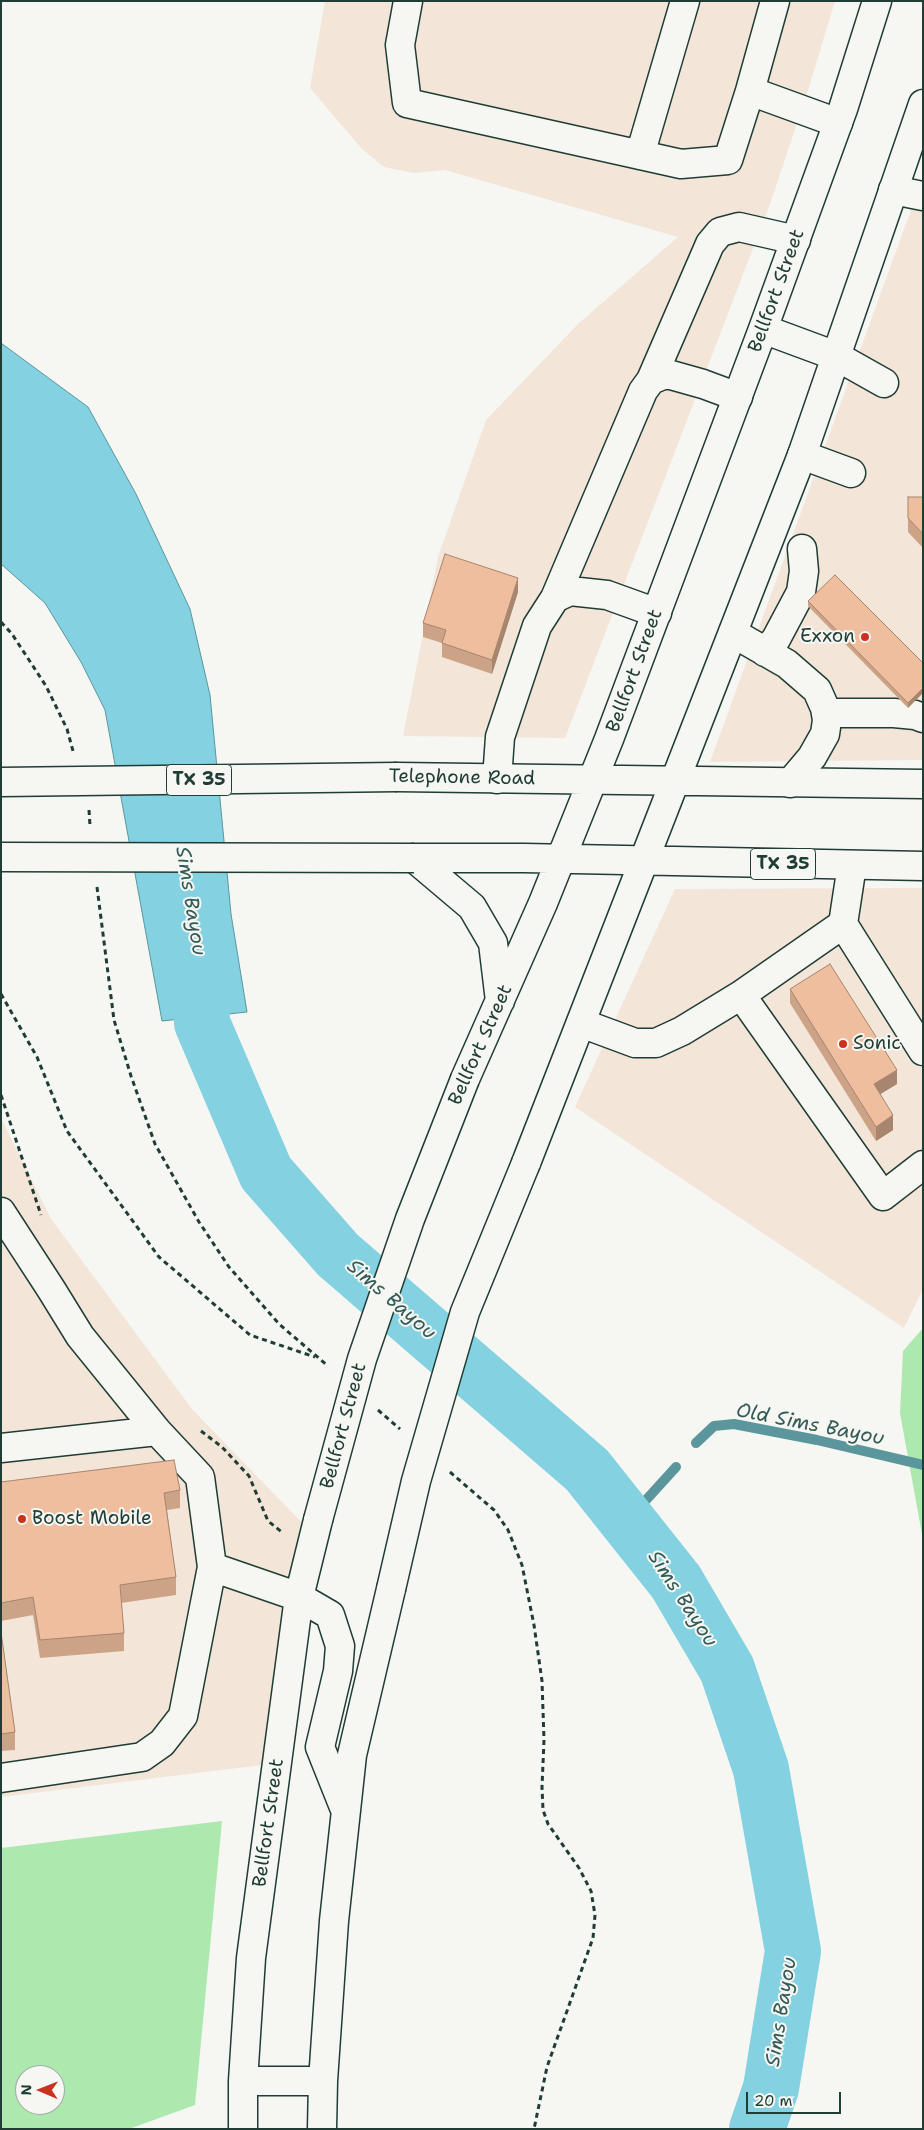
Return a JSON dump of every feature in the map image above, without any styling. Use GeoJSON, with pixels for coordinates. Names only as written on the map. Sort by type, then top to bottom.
{"type":"FeatureCollection","features":[{"type":"Feature","properties":{"kind":"main road"},"geometry":{"type":"LineString","coordinates":[[408,1],[400,45],[407,103],[682,164],[728,160],[750,91],[775,1]]}},
{"type":"Feature","properties":{"kind":"main road"},"geometry":{"type":"LineString","coordinates":[[640,155],[685,1]]}},
{"type":"Feature","properties":{"kind":"main road","name":"Bellfort Street"},"geometry":{"type":"LineString","coordinates":[[243,2129],[243,2081],[252,1958],[299,1597],[362,1359],[410,1219],[465,1079],[500,1003],[594,779],[796,240],[838,123],[877,1]]}},
{"type":"Feature","properties":{"kind":"main road"},"geometry":{"type":"LineString","coordinates":[[750,91],[838,123]]}},
{"type":"Feature","properties":{"kind":"main road"},"geometry":{"type":"LineString","coordinates":[[322,2129],[323,2081],[334,1921],[352,1755],[416,1481],[465,1312],[526,1164],[802,455],[923,104]]}},
{"type":"Feature","properties":{"kind":"main road"},"geometry":{"type":"LineString","coordinates":[[893,190],[923,196]]}},
{"type":"Feature","properties":{"kind":"main road"},"geometry":{"type":"LineString","coordinates":[[497,778],[500,737],[537,626],[555,598],[643,391],[651,380],[710,244],[720,232],[739,227],[796,240]]}},
{"type":"Feature","properties":{"kind":"main road"},"geometry":{"type":"LineString","coordinates":[[763,330],[836,356],[884,382]]}},
{"type":"Feature","properties":{"kind":"main road"},"geometry":{"type":"LineString","coordinates":[[651,380],[663,375],[671,375],[738,397]]}},
{"type":"Feature","properties":{"kind":"main road"},"geometry":{"type":"LineString","coordinates":[[802,455],[850,473]]}},
{"type":"Feature","properties":{"kind":"main road"},"geometry":{"type":"LineString","coordinates":[[765,652],[776,639],[801,592],[804,572],[802,548]]}},
{"type":"Feature","properties":{"kind":"main road"},"geometry":{"type":"LineString","coordinates":[[555,598],[570,591],[607,595],[657,612]]}},
{"type":"Feature","properties":{"kind":"main road"},"geometry":{"type":"LineString","coordinates":[[733,633],[787,664],[817,690],[826,713],[826,734],[812,757],[790,783]]}},
{"type":"Feature","properties":{"kind":"main road"},"geometry":{"type":"LineString","coordinates":[[826,713],[894,712],[923,718]]}},
{"type":"Feature","properties":{"kind":"main road","name":"Telephone Road"},"geometry":{"type":"LineString","coordinates":[[1,782],[397,777],[923,784]]}},
{"type":"Feature","properties":{"kind":"main road","name":"TX 35"},"geometry":{"type":"LineString","coordinates":[[1,857],[414,858],[923,866]]}},
{"type":"Feature","properties":{"kind":"main road"},"geometry":{"type":"LineString","coordinates":[[414,858],[472,907],[494,943],[500,1003]]}},
{"type":"Feature","properties":{"kind":"main road"},"geometry":{"type":"LineString","coordinates":[[852,865],[843,924],[923,1051]]}},
{"type":"Feature","properties":{"kind":"main road"},"geometry":{"type":"LineString","coordinates":[[581,1023],[635,1043],[656,1043],[682,1031],[740,995],[843,924]]}},
{"type":"Feature","properties":{"kind":"main road"},"geometry":{"type":"LineString","coordinates":[[740,995],[883,1196],[923,1165]]}},
{"type":"Feature","properties":{"kind":"main road"},"geometry":{"type":"LineString","coordinates":[[1,1212],[52,1289],[80,1336],[157,1431],[200,1477],[212,1567],[183,1716],[162,1743],[142,1757],[1,1778]]}},
{"type":"Feature","properties":{"kind":"main road"},"geometry":{"type":"LineString","coordinates":[[1,1448],[157,1431]]}},
{"type":"Feature","properties":{"kind":"main road"},"geometry":{"type":"LineString","coordinates":[[212,1567],[299,1597],[330,1615],[340,1646],[338,1671],[320,1747],[346,1810]]}},
{"type":"Feature","properties":{"kind":"main road"},"geometry":{"type":"LineString","coordinates":[[243,2081],[323,2081]]}},
{"type":"Feature","properties":{"kind":"path"},"geometry":{"type":"LineString","coordinates":[[1,994],[37,1057],[67,1131],[159,1257],[250,1335],[318,1358]]}},
{"type":"Feature","properties":{"kind":"path"},"geometry":{"type":"LineString","coordinates":[[1,1094],[44,1223]]}},
{"type":"Feature","properties":{"kind":"path"},"geometry":{"type":"LineString","coordinates":[[195,1426],[222,1447],[249,1476],[268,1521],[287,1536],[311,1550]]}},
{"type":"Feature","properties":{"kind":"shaded area"},"geometry":{"type":"Polygon","coordinates":[[[325,1],[835,1],[770,204],[565,738],[403,736],[438,557],[486,420],[579,323],[678,237],[445,170],[413,173],[384,167],[362,149],[310,88],[325,1]]]}},
{"type":"Feature","properties":{"kind":"shaded area"},"geometry":{"type":"Polygon","coordinates":[[[923,177],[923,760],[710,762],[923,177]]]}},
{"type":"Feature","properties":{"kind":"shaded area"},"geometry":{"type":"Polygon","coordinates":[[[923,888],[923,1289],[904,1328],[575,1107],[675,889],[923,888]]]}},
{"type":"Feature","properties":{"kind":"shaded area"},"geometry":{"type":"Polygon","coordinates":[[[1,1118],[51,1219],[192,1409],[309,1530],[262,1765],[1,1797],[1,1118]]]}},
{"type":"Feature","properties":{"kind":"green space"},"geometry":{"type":"Polygon","coordinates":[[[923,1328],[923,1540],[900,1413],[903,1351],[923,1328]]]}},
{"type":"Feature","properties":{"kind":"green space"},"geometry":{"type":"Polygon","coordinates":[[[222,1821],[195,2105],[129,2129],[1,2129],[1,1848],[222,1821]]]}},
{"type":"Feature","properties":{"kind":"water"},"geometry":{"type":"Polygon","coordinates":[[[1,343],[88,407],[136,494],[190,609],[210,695],[231,914],[247,1012],[162,1021],[105,710],[81,662],[45,603],[1,564],[1,343]]]}},
{"type":"Feature","properties":{"kind":"building"},"geometry":{"type":"Polygon","coordinates":[[[908,497],[923,497],[923,534],[908,518],[908,497]]]}},
{"type":"Feature","properties":{"kind":"building"},"geometry":{"type":"Polygon","coordinates":[[[445,554],[518,578],[492,660],[442,643],[446,630],[423,623],[445,554]]]}},
{"type":"Feature","properties":{"kind":"building","name":"Exxon"},"geometry":{"type":"Polygon","coordinates":[[[835,575],[923,663],[923,688],[908,703],[808,601],[835,575]]]}},
{"type":"Feature","properties":{"kind":"building","name":"Sonic"},"geometry":{"type":"Polygon","coordinates":[[[830,964],[897,1070],[874,1084],[893,1115],[876,1127],[790,989],[830,964]]]}},
{"type":"Feature","properties":{"kind":"building"},"geometry":{"type":"Polygon","coordinates":[[[174,1460],[180,1490],[164,1493],[176,1577],[120,1585],[124,1633],[40,1640],[33,1597],[1,1603],[1,1482],[174,1460]]]}},
{"type":"Feature","properties":{"kind":"building"},"geometry":{"type":"Polygon","coordinates":[[[1,1632],[15,1732],[1,1734],[1,1632]]]}},
{"type":"Feature","properties":{"kind":"waterway","name":"Sims Bayou"},"geometry":{"type":"LineString","coordinates":[[199,939],[202,1023],[266,1173],[338,1255],[587,1470],[676,1582],[727,1669],[761,1769],[793,1951],[771,2088],[757,2129]]}},
{"type":"Feature","properties":{"kind":"waterway","name":"Old Sims Bayou"},"geometry":{"type":"LineString","coordinates":[[696,1443],[714,1426],[734,1424],[817,1440],[923,1465]]}},
{"type":"Feature","properties":{"kind":"waterway","name":"Old Sims Bayou"},"geometry":{"type":"LineString","coordinates":[[627,1521],[676,1467]]}},
{"type":"Feature","properties":{"kind":"place","name":"Exxon"},"geometry":{"type":"Point","coordinates":[865,637]}},
{"type":"Feature","properties":{"kind":"place","name":"Sonic"},"geometry":{"type":"Point","coordinates":[843,1044]}},
{"type":"Feature","properties":{"kind":"place","name":"Boost Mobile"},"geometry":{"type":"Point","coordinates":[22,1519]}}]}
